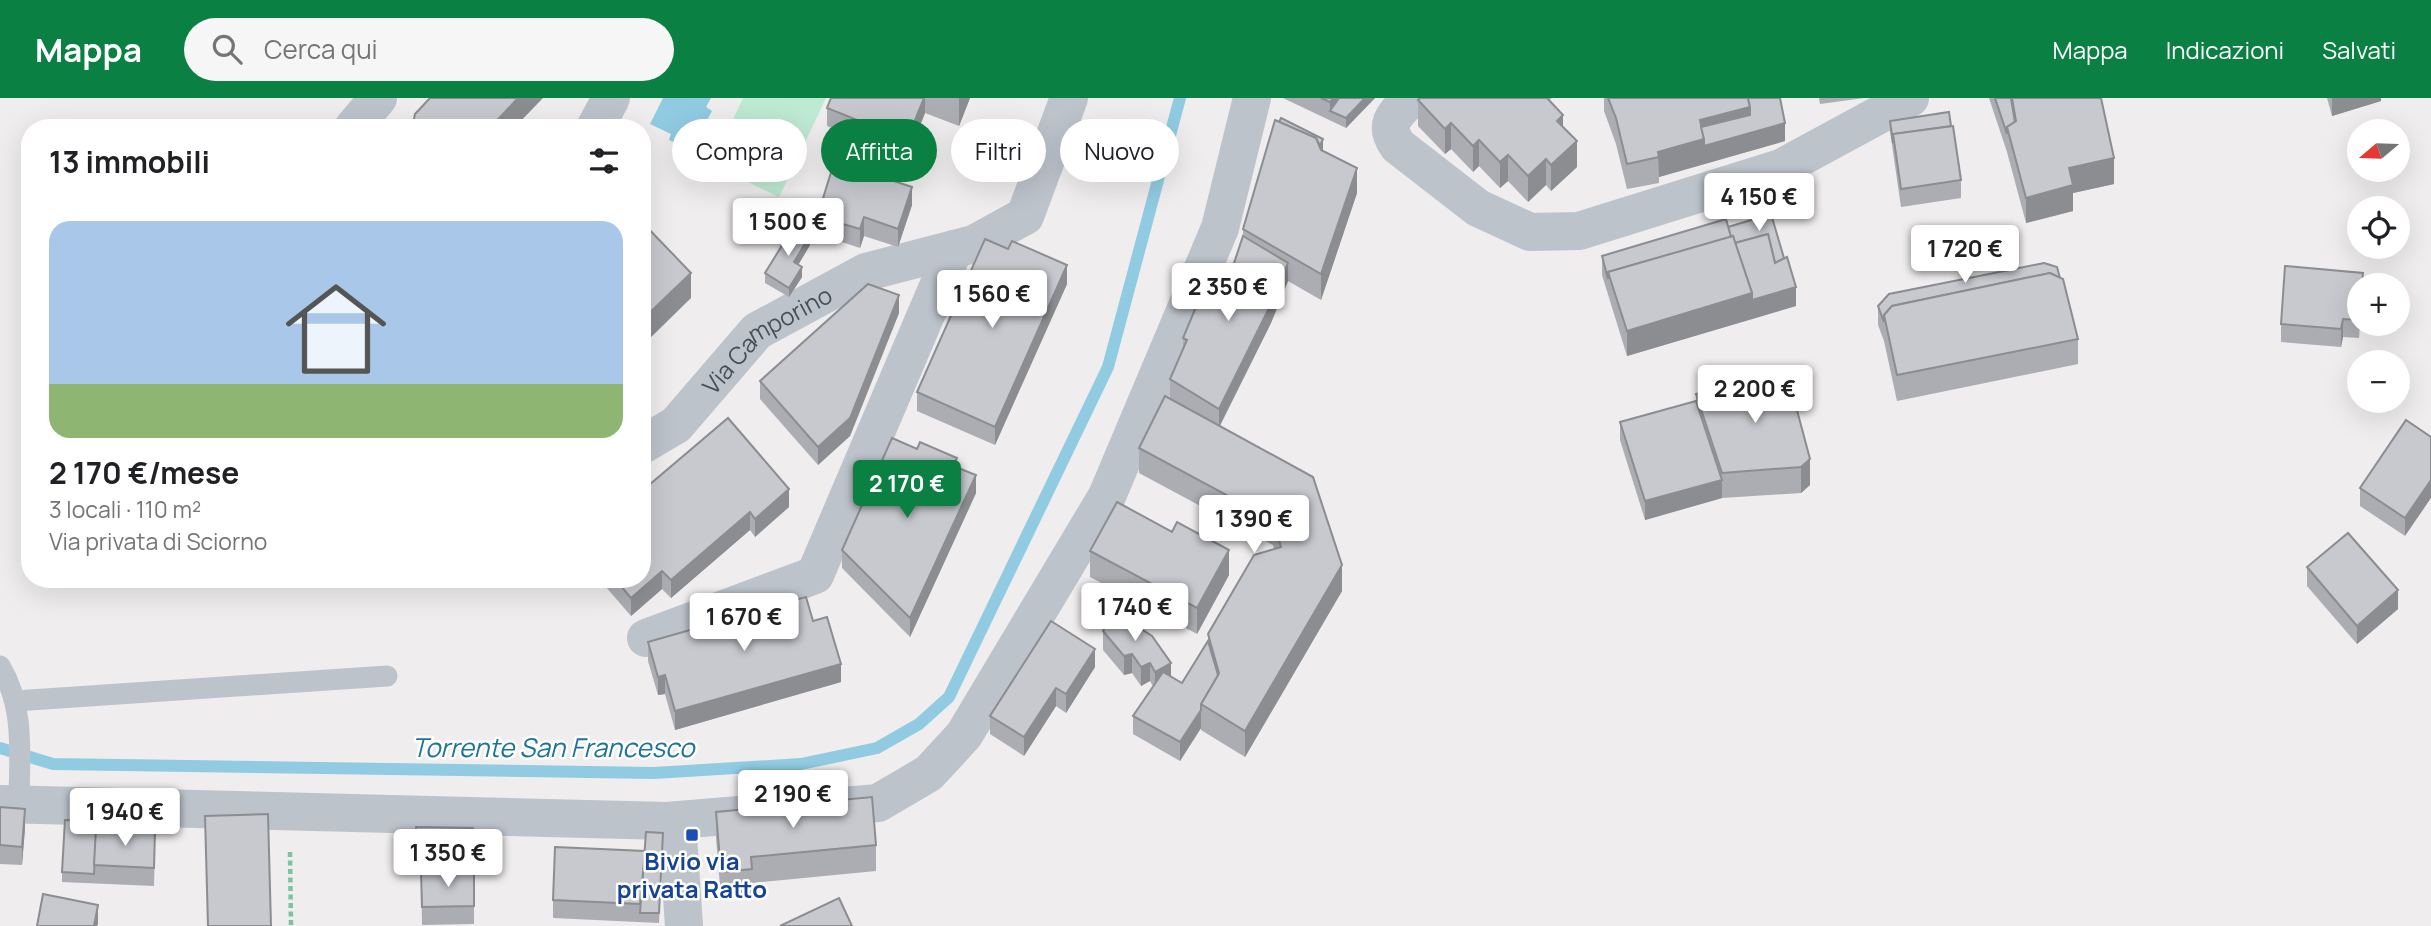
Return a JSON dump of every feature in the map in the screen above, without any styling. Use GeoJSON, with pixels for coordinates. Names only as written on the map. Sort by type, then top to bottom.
{"type":"FeatureCollection","features":[{"type":"Feature","properties":{"kind":"street"},"geometry":{"type":"LineString","coordinates":[[360,119],[378,98]]}},
{"type":"Feature","properties":{"kind":"street"},"geometry":{"type":"LineString","coordinates":[[600,119],[611,98]]}},
{"type":"Feature","properties":{"kind":"street","name":"Via Camporino"},"geometry":{"type":"LineString","coordinates":[[651,440],[676,425],[757,331],[866,272],[974,244],[1025,216],[1069,98]]}},
{"type":"Feature","properties":{"kind":"street"},"geometry":{"type":"LineString","coordinates":[[12,799],[289,813],[677,821],[878,803],[929,773],[964,735],[1107,496],[1220,228],[1252,98]]}},
{"type":"Feature","properties":{"kind":"street"},"geometry":{"type":"LineString","coordinates":[[1411,98],[1391,122],[1391,136],[1398,146],[1478,208],[1530,232],[1579,231],[1781,168],[1910,98]]}},
{"type":"Feature","properties":{"kind":"street"},"geometry":{"type":"LineString","coordinates":[[646,638],[816,575],[954,249]]}},
{"type":"Feature","properties":{"kind":"street"},"geometry":{"type":"LineString","coordinates":[[677,821],[684,926]]}},
{"type":"Feature","properties":{"kind":"lane"},"geometry":{"type":"LineString","coordinates":[[0,666],[11,684],[17,711],[12,799]]}},
{"type":"Feature","properties":{"kind":"lane"},"geometry":{"type":"LineString","coordinates":[[17,711],[387,676]]}},
{"type":"Feature","properties":{"kind":"path"},"geometry":{"type":"LineString","coordinates":[[289,813],[291,926]]}},
{"type":"Feature","properties":{"kind":"green space"},"geometry":{"type":"Polygon","coordinates":[[[743,98],[826,98],[807,138],[807,119],[733,119],[743,98]]]}},
{"type":"Feature","properties":{"kind":"green space"},"geometry":{"type":"Polygon","coordinates":[[[748,182],[786,182],[779,197],[748,182]]]}},
{"type":"Feature","properties":{"kind":"water"},"geometry":{"type":"Polygon","coordinates":[[[663,98],[711,98],[706,107],[712,111],[708,119],[672,119],[672,141],[669,140],[671,134],[651,124],[663,98]]]}},
{"type":"Feature","properties":{"kind":"building"},"geometry":{"type":"Polygon","coordinates":[[[430,98],[518,98],[498,119],[414,119],[415,114],[430,98]]]}},
{"type":"Feature","properties":{"kind":"building"},"geometry":{"type":"Polygon","coordinates":[[[831,98],[924,98],[916,119],[854,119],[827,108],[831,98]]]}},
{"type":"Feature","properties":{"kind":"building"},"geometry":{"type":"Polygon","coordinates":[[[1339,98],[1365,98],[1346,118],[1330,111],[1339,98]]]}},
{"type":"Feature","properties":{"kind":"building"},"geometry":{"type":"Polygon","coordinates":[[[1547,98],[1563,115],[1557,121],[1577,141],[1551,165],[1546,159],[1528,176],[1508,155],[1500,162],[1479,140],[1473,146],[1451,123],[1445,129],[1418,100],[1547,98]]]}},
{"type":"Feature","properties":{"kind":"building"},"geometry":{"type":"Polygon","coordinates":[[[1608,98],[1748,98],[1750,107],[1700,120],[1704,139],[1658,152],[1659,157],[1627,164],[1616,118],[1608,98]]]}},
{"type":"Feature","properties":{"kind":"building"},"geometry":{"type":"Polygon","coordinates":[[[1748,98],[1780,98],[1785,123],[1704,146],[1701,127],[1750,115],[1748,98]]]}},
{"type":"Feature","properties":{"kind":"building"},"geometry":{"type":"Polygon","coordinates":[[[1995,98],[2011,98],[2015,122],[2007,127],[2007,134],[1995,98]]]}},
{"type":"Feature","properties":{"kind":"building"},"geometry":{"type":"Polygon","coordinates":[[[2012,98],[2101,98],[2114,158],[2069,168],[2073,185],[2026,198],[2007,127],[2016,121],[2012,98]]]}},
{"type":"Feature","properties":{"kind":"building"},"geometry":{"type":"Polygon","coordinates":[[[1949,112],[1951,126],[1893,134],[1893,143],[1890,121],[1949,112]]]}},
{"type":"Feature","properties":{"kind":"building"},"geometry":{"type":"Polygon","coordinates":[[[1281,118],[1323,139],[1320,146],[1316,138],[1279,122],[1281,118]]]}},
{"type":"Feature","properties":{"kind":"building"},"geometry":{"type":"Polygon","coordinates":[[[1275,120],[1316,138],[1321,150],[1357,168],[1321,274],[1243,229],[1275,120]]]}},
{"type":"Feature","properties":{"kind":"building"},"geometry":{"type":"Polygon","coordinates":[[[1953,126],[1961,180],[1901,189],[1893,134],[1953,126]]]}},
{"type":"Feature","properties":{"kind":"building"},"geometry":{"type":"Polygon","coordinates":[[[828,182],[897,182],[912,187],[898,229],[864,217],[860,229],[836,222],[841,204],[823,198],[828,182]]]}},
{"type":"Feature","properties":{"kind":"building"},"geometry":{"type":"Polygon","coordinates":[[[1771,214],[1784,258],[1775,263],[1768,234],[1735,243],[1728,227],[1771,214]]]}},
{"type":"Feature","properties":{"kind":"building"},"geometry":{"type":"Polygon","coordinates":[[[1726,219],[1731,237],[1608,272],[1608,279],[1602,256],[1726,219]]]}},
{"type":"Feature","properties":{"kind":"building"},"geometry":{"type":"Polygon","coordinates":[[[794,226],[810,235],[794,262],[802,267],[789,288],[765,273],[794,226]]]}},
{"type":"Feature","properties":{"kind":"building"},"geometry":{"type":"Polygon","coordinates":[[[651,231],[691,273],[651,311],[651,231]]]}},
{"type":"Feature","properties":{"kind":"building"},"geometry":{"type":"Polygon","coordinates":[[[1768,234],[1775,263],[1787,257],[1796,287],[1752,300],[1735,243],[1768,234]]]}},
{"type":"Feature","properties":{"kind":"building"},"geometry":{"type":"Polygon","coordinates":[[[1243,236],[1288,263],[1271,304],[1219,409],[1170,379],[1187,340],[1183,338],[1211,271],[1228,281],[1243,236]]]}},
{"type":"Feature","properties":{"kind":"building"},"geometry":{"type":"Polygon","coordinates":[[[1733,236],[1752,293],[1627,331],[1608,272],[1733,236]]]}},
{"type":"Feature","properties":{"kind":"building"},"geometry":{"type":"Polygon","coordinates":[[[985,239],[1008,249],[1012,241],[1067,265],[995,427],[917,392],[985,239]]]}},
{"type":"Feature","properties":{"kind":"building"},"geometry":{"type":"Polygon","coordinates":[[[2044,263],[2057,267],[2060,278],[2050,273],[1892,306],[1884,315],[1884,322],[1878,306],[1889,294],[2044,263]]]}},
{"type":"Feature","properties":{"kind":"building"},"geometry":{"type":"Polygon","coordinates":[[[2285,266],[2363,273],[2347,273],[2347,319],[2343,319],[2341,329],[2281,324],[2285,266]]]}},
{"type":"Feature","properties":{"kind":"building"},"geometry":{"type":"Polygon","coordinates":[[[2050,273],[2063,279],[2078,339],[1897,375],[1884,315],[1892,306],[2050,273]]]}},
{"type":"Feature","properties":{"kind":"building"},"geometry":{"type":"Polygon","coordinates":[[[868,284],[899,295],[850,418],[818,447],[760,381],[868,284]]]}},
{"type":"Feature","properties":{"kind":"building"},"geometry":{"type":"Polygon","coordinates":[[[1786,369],[1810,459],[1801,467],[1722,473],[1696,394],[1786,369]]]}},
{"type":"Feature","properties":{"kind":"building"},"geometry":{"type":"Polygon","coordinates":[[[1165,396],[1313,477],[1342,565],[1245,731],[1201,704],[1219,673],[1208,634],[1254,555],[1281,547],[1273,520],[1139,448],[1165,396]]]}},
{"type":"Feature","properties":{"kind":"building"},"geometry":{"type":"Polygon","coordinates":[[[1696,401],[1722,480],[1645,501],[1620,422],[1696,401]]]}},
{"type":"Feature","properties":{"kind":"building"},"geometry":{"type":"Polygon","coordinates":[[[728,418],[789,489],[755,519],[750,512],[671,580],[662,571],[651,581],[651,483],[728,418]]]}},
{"type":"Feature","properties":{"kind":"building"},"geometry":{"type":"Polygon","coordinates":[[[2406,420],[2431,437],[2431,480],[2405,518],[2360,488],[2406,420]]]}},
{"type":"Feature","properties":{"kind":"building"},"geometry":{"type":"Polygon","coordinates":[[[892,438],[917,449],[920,442],[957,458],[953,466],[976,475],[910,618],[842,550],[892,438]]]}},
{"type":"Feature","properties":{"kind":"building"},"geometry":{"type":"Polygon","coordinates":[[[1117,502],[1172,532],[1177,522],[1229,550],[1197,608],[1090,551],[1117,502]]]}},
{"type":"Feature","properties":{"kind":"building"},"geometry":{"type":"Polygon","coordinates":[[[2348,533],[2398,590],[2357,626],[2307,567],[2348,533]]]}},
{"type":"Feature","properties":{"kind":"building"},"geometry":{"type":"Polygon","coordinates":[[[623,588],[642,588],[631,598],[623,588]]]}},
{"type":"Feature","properties":{"kind":"building"},"geometry":{"type":"Polygon","coordinates":[[[806,597],[813,621],[827,617],[841,664],[675,711],[665,675],[658,677],[648,642],[806,597]]]}},
{"type":"Feature","properties":{"kind":"building"},"geometry":{"type":"Polygon","coordinates":[[[1113,611],[1152,636],[1171,663],[1155,672],[1150,663],[1141,667],[1132,654],[1124,656],[1103,631],[1113,611]]]}},
{"type":"Feature","properties":{"kind":"building"},"geometry":{"type":"Polygon","coordinates":[[[1051,621],[1095,649],[1066,694],[1056,688],[1024,737],[990,716],[1051,621]]]}},
{"type":"Feature","properties":{"kind":"building"},"geometry":{"type":"Polygon","coordinates":[[[1208,641],[1218,675],[1201,704],[1201,710],[1180,742],[1133,716],[1163,672],[1182,683],[1208,641]]]}},
{"type":"Feature","properties":{"kind":"building"},"geometry":{"type":"Polygon","coordinates":[[[872,797],[876,845],[751,857],[752,869],[721,872],[716,812],[872,797]]]}},
{"type":"Feature","properties":{"kind":"building"},"geometry":{"type":"Polygon","coordinates":[[[0,807],[25,809],[22,847],[0,845],[0,807]]]}},
{"type":"Feature","properties":{"kind":"building"},"geometry":{"type":"Polygon","coordinates":[[[268,814],[271,926],[208,926],[205,816],[268,814]]]}},
{"type":"Feature","properties":{"kind":"building"},"geometry":{"type":"Polygon","coordinates":[[[65,820],[97,821],[94,874],[62,872],[65,820]]]}},
{"type":"Feature","properties":{"kind":"building"},"geometry":{"type":"Polygon","coordinates":[[[416,827],[473,828],[474,852],[416,853],[416,827]]]}},
{"type":"Feature","properties":{"kind":"building"},"geometry":{"type":"Polygon","coordinates":[[[96,828],[155,831],[154,868],[94,865],[96,828]]]}},
{"type":"Feature","properties":{"kind":"building"},"geometry":{"type":"Polygon","coordinates":[[[646,832],[663,833],[659,913],[640,913],[646,832]]]}},
{"type":"Feature","properties":{"kind":"building"},"geometry":{"type":"Polygon","coordinates":[[[555,847],[645,851],[640,904],[553,900],[555,847]]]}},
{"type":"Feature","properties":{"kind":"building"},"geometry":{"type":"Polygon","coordinates":[[[421,871],[474,871],[474,906],[422,907],[421,871]]]}},
{"type":"Feature","properties":{"kind":"building"},"geometry":{"type":"Polygon","coordinates":[[[43,894],[98,905],[94,926],[37,926],[43,894]]]}},
{"type":"Feature","properties":{"kind":"building"},"geometry":{"type":"Polygon","coordinates":[[[839,898],[852,926],[780,926],[839,898]]]}},
{"type":"Feature","properties":{"kind":"waterway","name":"Torrente San Francesco"},"geometry":{"type":"LineString","coordinates":[[0,748],[53,764],[654,773],[801,764],[877,748],[919,724],[949,697],[1108,367],[1180,98]]}},
{"type":"Feature","properties":{"kind":"place","name":"Bivio via privata Ratto"},"geometry":{"type":"Point","coordinates":[692,835]}}]}
